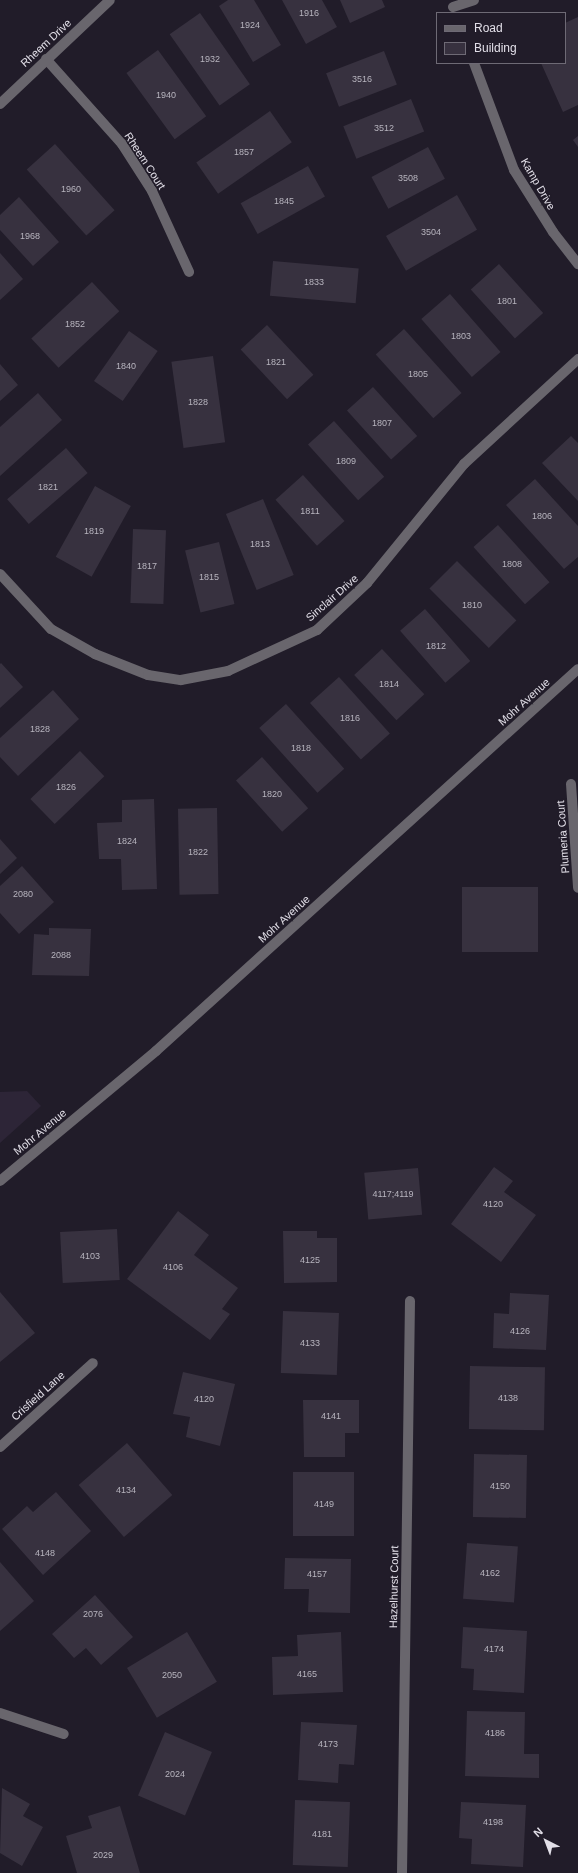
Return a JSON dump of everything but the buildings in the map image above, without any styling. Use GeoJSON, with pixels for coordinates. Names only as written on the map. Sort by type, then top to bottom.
{"type":"FeatureCollection","features":[{"type":"Feature","properties":{"kind":"street","name":"Rheem Drive"},"geometry":{"type":"LineString","coordinates":[[0,104],[110,0]]}},
{"type":"Feature","properties":{"kind":"street"},"geometry":{"type":"LineString","coordinates":[[453,7],[474,0]]}},
{"type":"Feature","properties":{"kind":"street","name":"Rheem Court"},"geometry":{"type":"LineString","coordinates":[[46,59],[122,144],[152,192],[189,272]]}},
{"type":"Feature","properties":{"kind":"street","name":"Kamp Drive"},"geometry":{"type":"LineString","coordinates":[[474,64],[514,170],[553,232],[578,264]]}},
{"type":"Feature","properties":{"kind":"street","name":"Sinclair Drive"},"geometry":{"type":"LineString","coordinates":[[0,574],[52,629],[95,654],[148,675],[181,680],[228,671],[317,630],[367,583],[464,464],[578,359]]}},
{"type":"Feature","properties":{"kind":"street","name":"Mohr Avenue"},"geometry":{"type":"LineString","coordinates":[[0,1181],[156,1051],[578,669]]}},
{"type":"Feature","properties":{"kind":"street","name":"Plumeria Court"},"geometry":{"type":"LineString","coordinates":[[571,784],[578,888]]}},
{"type":"Feature","properties":{"kind":"street","name":"Hazelhurst Court"},"geometry":{"type":"LineString","coordinates":[[402,1873],[410,1301]]}},
{"type":"Feature","properties":{"kind":"street","name":"Crisfield Lane"},"geometry":{"type":"LineString","coordinates":[[0,1447],[93,1363]]}},
{"type":"Feature","properties":{"kind":"street"},"geometry":{"type":"LineString","coordinates":[[0,1713],[64,1734]]}},
{"type":"Feature","properties":{"kind":"shaded area"},"geometry":{"type":"Polygon","coordinates":[[[27,1091],[41,1106],[0,1143],[0,1092],[27,1091]]]}}]}
